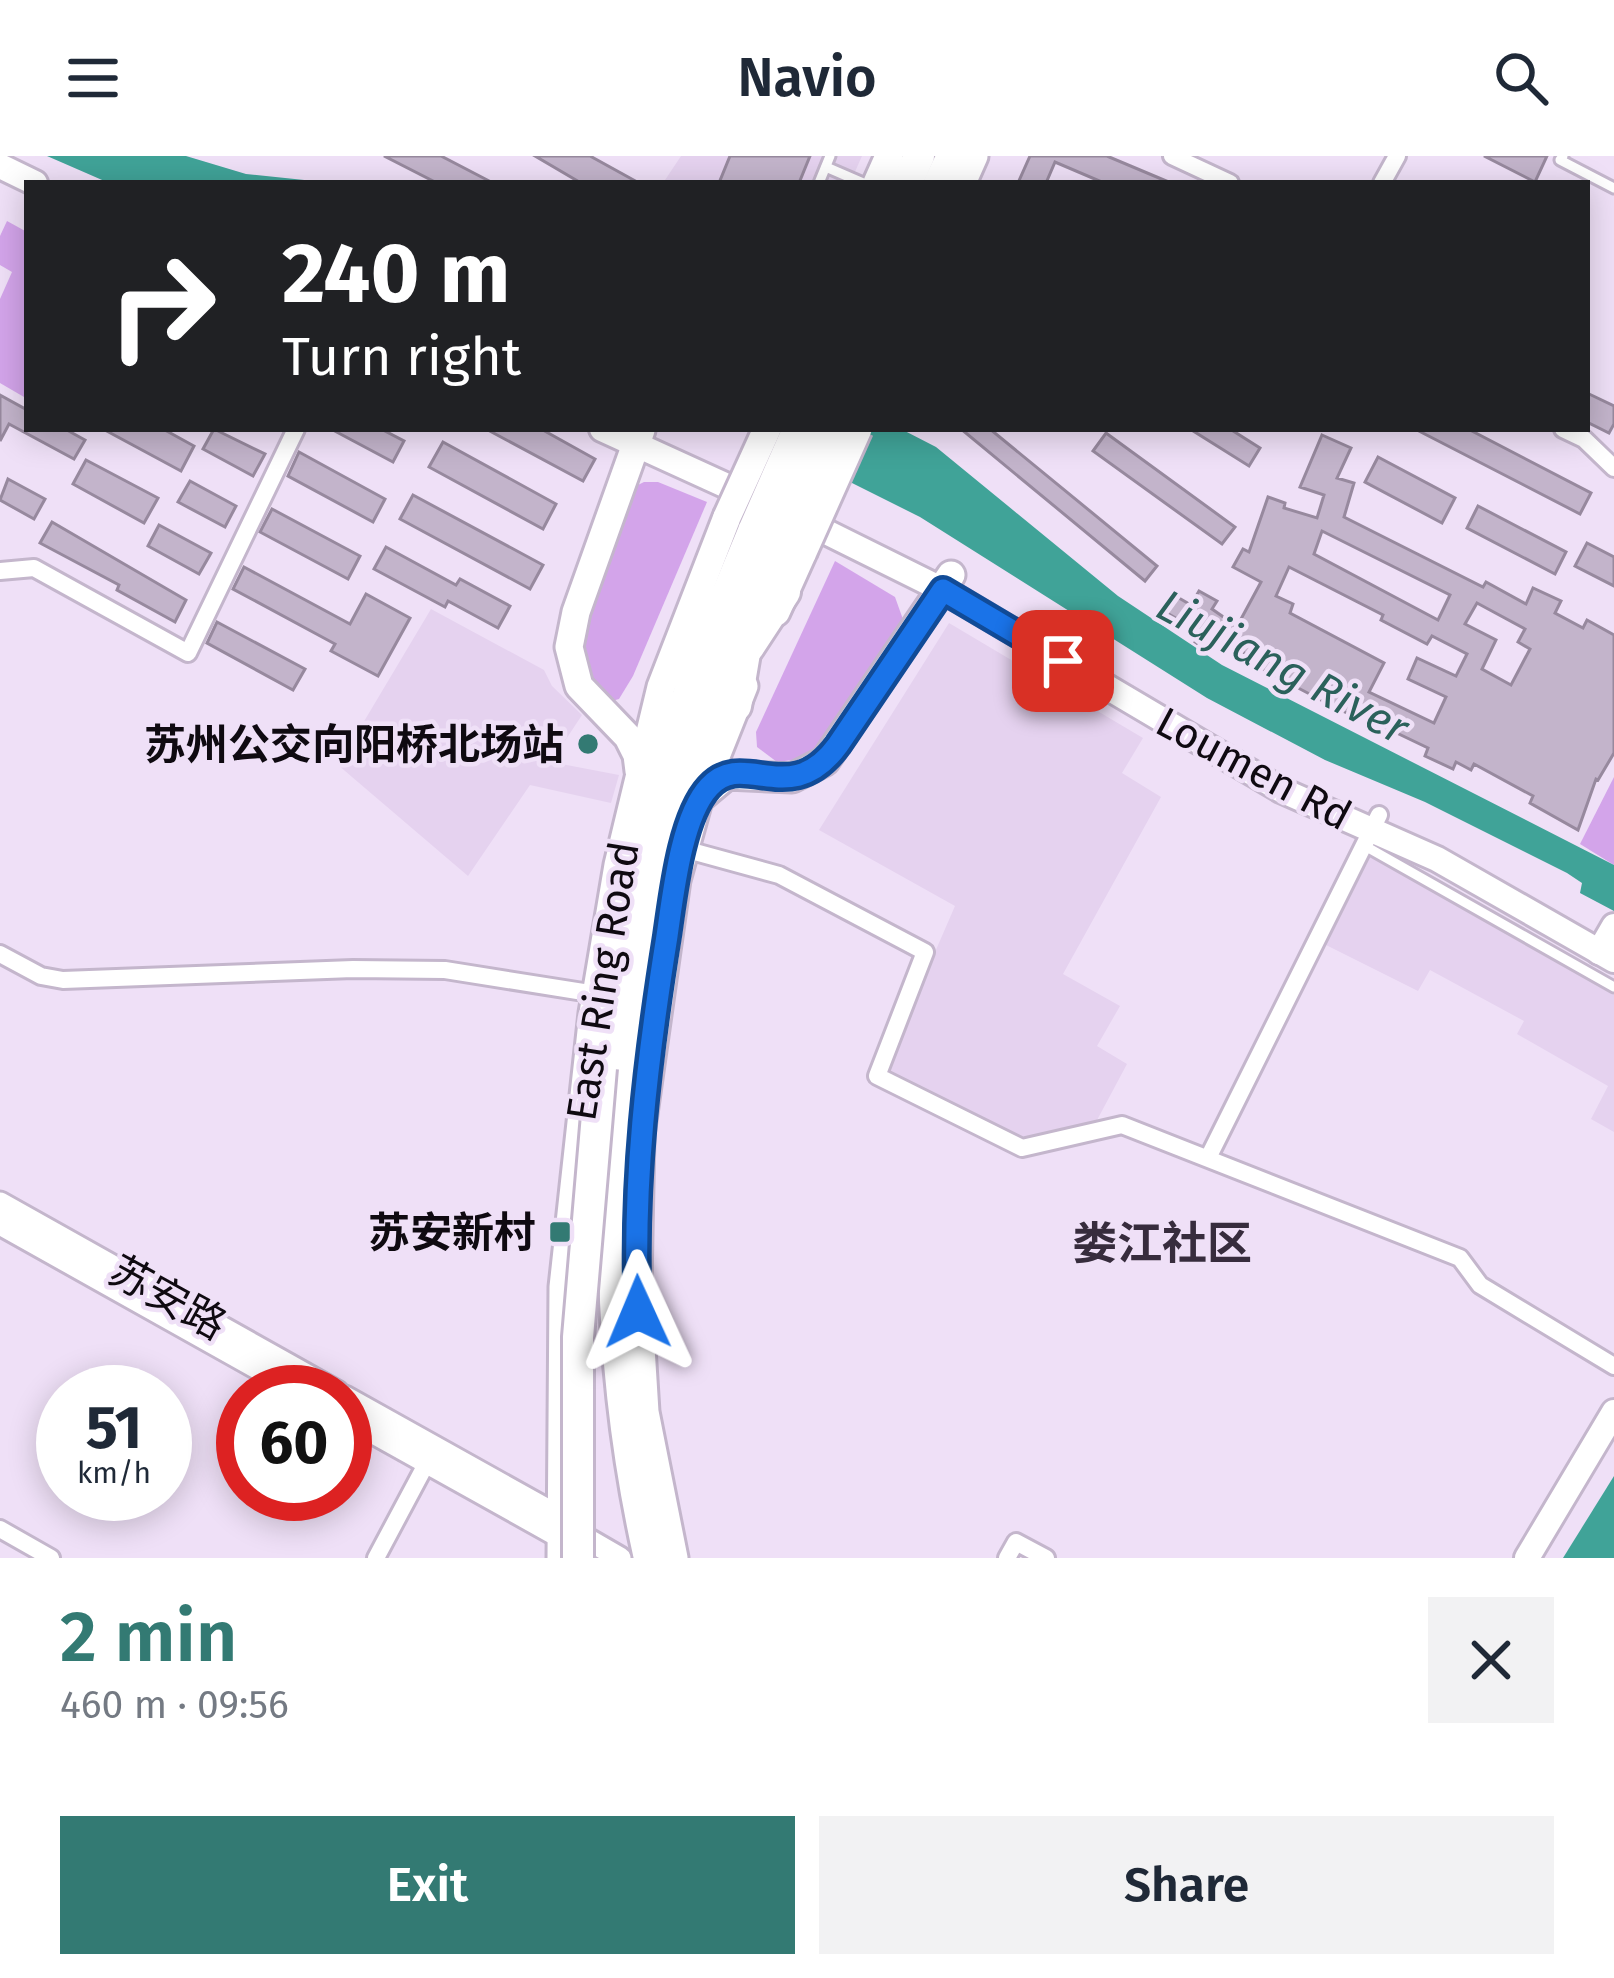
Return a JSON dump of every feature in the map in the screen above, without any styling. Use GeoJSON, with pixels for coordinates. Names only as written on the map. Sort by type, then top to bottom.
{"type":"FeatureCollection","features":[{"type":"Feature","properties":{"kind":"highway"},"geometry":{"type":"LineString","coordinates":[[745,652],[766,535],[794,432]]}},
{"type":"Feature","properties":{"kind":"highway"},"geometry":{"type":"LineString","coordinates":[[568,1541],[579,1321],[630,903],[689,690],[766,535],[827,432]]}},
{"type":"Feature","properties":{"kind":"highway"},"geometry":{"type":"LineString","coordinates":[[649,1558],[632,1485],[618,1360],[612,1072],[658,872],[745,652],[785,592]]}},
{"type":"Feature","properties":{"kind":"highway"},"geometry":{"type":"LineString","coordinates":[[724,704],[753,602]]}},
{"type":"Feature","properties":{"kind":"highway"},"geometry":{"type":"LineString","coordinates":[[612,1072],[652,1030],[635,985]]}},
{"type":"Feature","properties":{"kind":"main road"},"geometry":{"type":"LineString","coordinates":[[0,166],[29,180]]}},
{"type":"Feature","properties":{"kind":"main road","name":"East Ring Road"},"geometry":{"type":"LineString","coordinates":[[674,1558],[645,1412],[637,1283],[640,1135],[676,880],[724,704],[785,592],[766,535],[767,432]]}},
{"type":"Feature","properties":{"kind":"main road","name":"East Ring Road"},"geometry":{"type":"LineString","coordinates":[[568,1541],[563,1287],[596,994],[638,775],[661,687],[766,535],[855,432]]}},
{"type":"Feature","properties":{"kind":"main road"},"geometry":{"type":"LineString","coordinates":[[638,434],[570,640],[573,672],[590,699],[633,744],[638,775]]}},
{"type":"Feature","properties":{"kind":"main road","name":"Loumen Rd"},"geometry":{"type":"LineString","coordinates":[[638,434],[859,528],[1289,776],[1372,831],[1465,865],[1610,944]]}},
{"type":"Feature","properties":{"kind":"main road"},"geometry":{"type":"LineString","coordinates":[[697,804],[722,776],[792,778],[825,760],[947,582]]}},
{"type":"Feature","properties":{"kind":"main road"},"geometry":{"type":"LineString","coordinates":[[590,699],[628,707],[650,698],[661,687]]}},
{"type":"Feature","properties":{"kind":"main road"},"geometry":{"type":"LineString","coordinates":[[724,704],[735,749],[755,775]]}},
{"type":"Feature","properties":{"kind":"main road"},"geometry":{"type":"LineString","coordinates":[[1527,1558],[1614,1412]]}},
{"type":"Feature","properties":{"kind":"street"},"geometry":{"type":"LineString","coordinates":[[1172,156],[1224,180]]}},
{"type":"Feature","properties":{"kind":"street"},"geometry":{"type":"LineString","coordinates":[[0,571],[34,568],[188,652],[295,432]]}},
{"type":"Feature","properties":{"kind":"street"},"geometry":{"type":"LineString","coordinates":[[1569,432],[1614,468]]}},
{"type":"Feature","properties":{"kind":"street"},"geometry":{"type":"LineString","coordinates":[[1209,1156],[1372,831]]}},
{"type":"Feature","properties":{"kind":"street"},"geometry":{"type":"LineString","coordinates":[[685,849],[778,875],[925,952],[877,1076],[1022,1148],[1122,1125],[1209,1156],[1460,1258],[1480,1285],[1614,1366]]}},
{"type":"Feature","properties":{"kind":"street"},"geometry":{"type":"LineString","coordinates":[[0,953],[41,976],[63,980],[446,970],[596,994]]}},
{"type":"Feature","properties":{"kind":"street","name":"苏安路"},"geometry":{"type":"LineString","coordinates":[[0,1203],[289,1365]]}},
{"type":"Feature","properties":{"kind":"street","name":"苏安路"},"geometry":{"type":"LineString","coordinates":[[0,1224],[252,1365]]}},
{"type":"Feature","properties":{"kind":"street"},"geometry":{"type":"LineString","coordinates":[[372,1415],[568,1541],[620,1558]]}},
{"type":"Feature","properties":{"kind":"street"},"geometry":{"type":"LineString","coordinates":[[372,1429],[431,1455]]}},
{"type":"Feature","properties":{"kind":"street"},"geometry":{"type":"LineString","coordinates":[[376,1558],[431,1455]]}},
{"type":"Feature","properties":{"kind":"street"},"geometry":{"type":"LineString","coordinates":[[0,1529],[51,1558]]}},
{"type":"Feature","properties":{"kind":"street"},"geometry":{"type":"LineString","coordinates":[[1007,1558],[1016,1542],[1046,1558]]}},
{"type":"Feature","properties":{"kind":"lane"},"geometry":{"type":"LineString","coordinates":[[1563,156],[1560,160],[1614,188]]}},
{"type":"Feature","properties":{"kind":"lane"},"geometry":{"type":"LineString","coordinates":[[828,162],[858,180]]}},
{"type":"Feature","properties":{"kind":"lane"},"geometry":{"type":"LineString","coordinates":[[1372,831],[1614,987]]}},
{"type":"Feature","properties":{"kind":"shaded area"},"geometry":{"type":"Polygon","coordinates":[[[47,156],[186,156],[246,174],[304,180],[102,180],[47,156]]]}},
{"type":"Feature","properties":{"kind":"shaded area"},"geometry":{"type":"Polygon","coordinates":[[[681,156],[862,156],[851,180],[665,180],[681,156]]]}},
{"type":"Feature","properties":{"kind":"shaded area"},"geometry":{"type":"Polygon","coordinates":[[[7,221],[24,230],[24,397],[0,383],[0,299],[12,272],[0,265],[0,236],[7,221]]]}},
{"type":"Feature","properties":{"kind":"shaded area"},"geometry":{"type":"Polygon","coordinates":[[[750,432],[907,432],[936,447],[1118,596],[1222,665],[1614,865],[1614,911],[1580,893],[1582,883],[1567,873],[1425,802],[1325,760],[1207,698],[920,517],[750,432]]]}},
{"type":"Feature","properties":{"kind":"shaded area"},"geometry":{"type":"Polygon","coordinates":[[[658,482],[707,502],[633,676],[619,699],[612,701],[585,677],[575,638],[632,488],[658,482]]]}},
{"type":"Feature","properties":{"kind":"shaded area"},"geometry":{"type":"Polygon","coordinates":[[[835,561],[895,597],[905,625],[825,745],[808,758],[777,762],[757,747],[756,732],[835,561]]]}},
{"type":"Feature","properties":{"kind":"shaded area"},"geometry":{"type":"Polygon","coordinates":[[[431,609],[544,670],[552,686],[582,715],[551,762],[619,775],[611,803],[530,785],[468,876],[338,765],[431,609]]]}},
{"type":"Feature","properties":{"kind":"shaded area"},"geometry":{"type":"Polygon","coordinates":[[[949,623],[1143,738],[1122,773],[1161,797],[1063,974],[1120,1006],[1097,1046],[1127,1064],[1096,1122],[1020,1141],[883,1072],[955,906],[819,830],[949,623]]]}},
{"type":"Feature","properties":{"kind":"shaded area"},"geometry":{"type":"Polygon","coordinates":[[[1614,777],[1614,865],[1580,844],[1614,777]]]}},
{"type":"Feature","properties":{"kind":"shaded area"},"geometry":{"type":"Polygon","coordinates":[[[1354,847],[1614,995],[1614,1132],[1591,1119],[1608,1086],[1517,1034],[1524,1021],[1430,970],[1418,991],[1308,936],[1354,847]]]}},
{"type":"Feature","properties":{"kind":"shaded area"},"geometry":{"type":"Polygon","coordinates":[[[1614,1476],[1614,1558],[1563,1558],[1614,1476]]]}},
{"type":"Feature","properties":{"kind":"building"},"geometry":{"type":"Polygon","coordinates":[[[384,156],[441,156],[487,180],[431,180],[384,156]]]}},
{"type":"Feature","properties":{"kind":"building"},"geometry":{"type":"Polygon","coordinates":[[[535,156],[590,156],[634,180],[576,180],[535,156]]]}},
{"type":"Feature","properties":{"kind":"building"},"geometry":{"type":"Polygon","coordinates":[[[730,156],[810,156],[800,180],[720,180],[730,156]]]}},
{"type":"Feature","properties":{"kind":"building"},"geometry":{"type":"Polygon","coordinates":[[[1030,156],[1107,156],[1164,180],[1097,180],[1055,162],[1047,180],[1019,180],[1030,156]]]}},
{"type":"Feature","properties":{"kind":"building"},"geometry":{"type":"Polygon","coordinates":[[[1484,156],[1547,156],[1536,180],[1484,156]]]}},
{"type":"Feature","properties":{"kind":"building"},"geometry":{"type":"Polygon","coordinates":[[[1590,394],[1614,406],[1609,433],[1590,424],[1590,394]]]}},
{"type":"Feature","properties":{"kind":"building"},"geometry":{"type":"Polygon","coordinates":[[[0,395],[24,408],[24,432],[70,432],[85,440],[74,459],[9,424],[0,441],[0,395]]]}},
{"type":"Feature","properties":{"kind":"building"},"geometry":{"type":"Polygon","coordinates":[[[109,432],[168,432],[194,446],[181,471],[109,432]]]}},
{"type":"Feature","properties":{"kind":"building"},"geometry":{"type":"Polygon","coordinates":[[[212,432],[220,432],[265,454],[253,476],[203,449],[212,432]]]}},
{"type":"Feature","properties":{"kind":"building"},"geometry":{"type":"Polygon","coordinates":[[[337,432],[387,432],[404,441],[393,462],[337,432]]]}},
{"type":"Feature","properties":{"kind":"building"},"geometry":{"type":"Polygon","coordinates":[[[492,432],[546,432],[595,459],[583,481],[492,432]]]}},
{"type":"Feature","properties":{"kind":"building"},"geometry":{"type":"Polygon","coordinates":[[[965,432],[994,432],[1157,566],[1145,581],[965,432]]]}},
{"type":"Feature","properties":{"kind":"building"},"geometry":{"type":"Polygon","coordinates":[[[1195,432],[1235,432],[1260,448],[1249,466],[1195,432]]]}},
{"type":"Feature","properties":{"kind":"building"},"geometry":{"type":"Polygon","coordinates":[[[1421,432],[1474,432],[1591,493],[1580,514],[1421,432]]]}},
{"type":"Feature","properties":{"kind":"building"},"geometry":{"type":"Polygon","coordinates":[[[1106,433],[1235,527],[1222,544],[1093,451],[1106,433]]]}},
{"type":"Feature","properties":{"kind":"building"},"geometry":{"type":"Polygon","coordinates":[[[1322,435],[1351,448],[1337,478],[1354,483],[1344,517],[1526,604],[1533,588],[1561,601],[1555,613],[1583,628],[1587,620],[1614,635],[1614,753],[1596,779],[1578,830],[1530,803],[1533,796],[1474,764],[1471,770],[1456,762],[1453,769],[1425,756],[1428,748],[1338,709],[1245,660],[1248,655],[1216,637],[1206,650],[1195,642],[1201,633],[1162,610],[1172,594],[1191,605],[1199,591],[1217,601],[1212,609],[1235,625],[1261,582],[1233,567],[1243,549],[1249,552],[1268,497],[1285,503],[1284,508],[1317,518],[1324,495],[1300,487],[1322,435]],[[1322,531],[1314,554],[1438,620],[1450,595],[1322,531]],[[1289,567],[1276,596],[1293,604],[1290,613],[1384,663],[1369,692],[1434,723],[1446,697],[1408,679],[1417,658],[1456,676],[1467,654],[1432,636],[1427,644],[1381,620],[1383,615],[1289,567]],[[1477,603],[1465,624],[1496,640],[1482,669],[1511,685],[1530,649],[1518,642],[1525,629],[1477,603]]]}},
{"type":"Feature","properties":{"kind":"building"},"geometry":{"type":"Polygon","coordinates":[[[443,442],[556,504],[543,529],[429,467],[443,442]]]}},
{"type":"Feature","properties":{"kind":"building"},"geometry":{"type":"Polygon","coordinates":[[[299,452],[385,499],[373,522],[288,476],[299,452]]]}},
{"type":"Feature","properties":{"kind":"building"},"geometry":{"type":"Polygon","coordinates":[[[1378,457],[1455,498],[1442,523],[1365,482],[1378,457]]]}},
{"type":"Feature","properties":{"kind":"building"},"geometry":{"type":"Polygon","coordinates":[[[86,460],[158,498],[144,523],[73,484],[86,460]]]}},
{"type":"Feature","properties":{"kind":"building"},"geometry":{"type":"Polygon","coordinates":[[[8,479],[45,499],[34,519],[0,500],[8,479]]]}},
{"type":"Feature","properties":{"kind":"building"},"geometry":{"type":"Polygon","coordinates":[[[190,481],[236,506],[225,527],[178,502],[190,481]]]}},
{"type":"Feature","properties":{"kind":"building"},"geometry":{"type":"Polygon","coordinates":[[[413,495],[543,565],[530,589],[400,519],[413,495]]]}},
{"type":"Feature","properties":{"kind":"building"},"geometry":{"type":"Polygon","coordinates":[[[1478,506],[1566,552],[1555,574],[1467,528],[1478,506]]]}},
{"type":"Feature","properties":{"kind":"building"},"geometry":{"type":"Polygon","coordinates":[[[272,509],[360,556],[348,579],[260,532],[272,509]]]}},
{"type":"Feature","properties":{"kind":"building"},"geometry":{"type":"Polygon","coordinates":[[[52,522],[186,600],[175,622],[117,590],[119,585],[40,543],[52,522]]]}},
{"type":"Feature","properties":{"kind":"building"},"geometry":{"type":"Polygon","coordinates":[[[159,525],[211,553],[199,574],[148,546],[159,525]]]}},
{"type":"Feature","properties":{"kind":"building"},"geometry":{"type":"Polygon","coordinates":[[[1587,543],[1614,557],[1614,586],[1575,566],[1587,543]]]}},
{"type":"Feature","properties":{"kind":"building"},"geometry":{"type":"Polygon","coordinates":[[[386,547],[456,585],[460,579],[510,606],[498,628],[448,601],[445,607],[374,569],[386,547]]]}},
{"type":"Feature","properties":{"kind":"building"},"geometry":{"type":"Polygon","coordinates":[[[244,567],[350,624],[366,594],[410,618],[378,676],[331,651],[335,644],[233,589],[244,567]]]}},
{"type":"Feature","properties":{"kind":"building"},"geometry":{"type":"Polygon","coordinates":[[[217,622],[305,669],[293,690],[207,643],[217,622]]]}},
{"type":"Feature","properties":{"kind":"place","name":"苏州公交向阳桥北场站"},"geometry":{"type":"Point","coordinates":[588,744]}},
{"type":"Feature","properties":{"kind":"place","name":"苏安新村"},"geometry":{"type":"Point","coordinates":[560,1232]}},
{"type":"Feature","properties":{"kind":"district","name":"娄江社区"},"geometry":{"type":"Point","coordinates":[1162,1243]}},
{"type":"Feature","properties":{"kind":"route"},"geometry":{"type":"LineString","coordinates":[[638,1312],[640,1135],[652,1030],[676,880],[697,804],[717,780],[731,773],[792,778],[825,760],[943,590],[1063,661]]}},
{"type":"Feature","properties":{"kind":"water label","name":"Liujiang River"},"geometry":{"type":"Point","coordinates":[1283,666]}}]}
